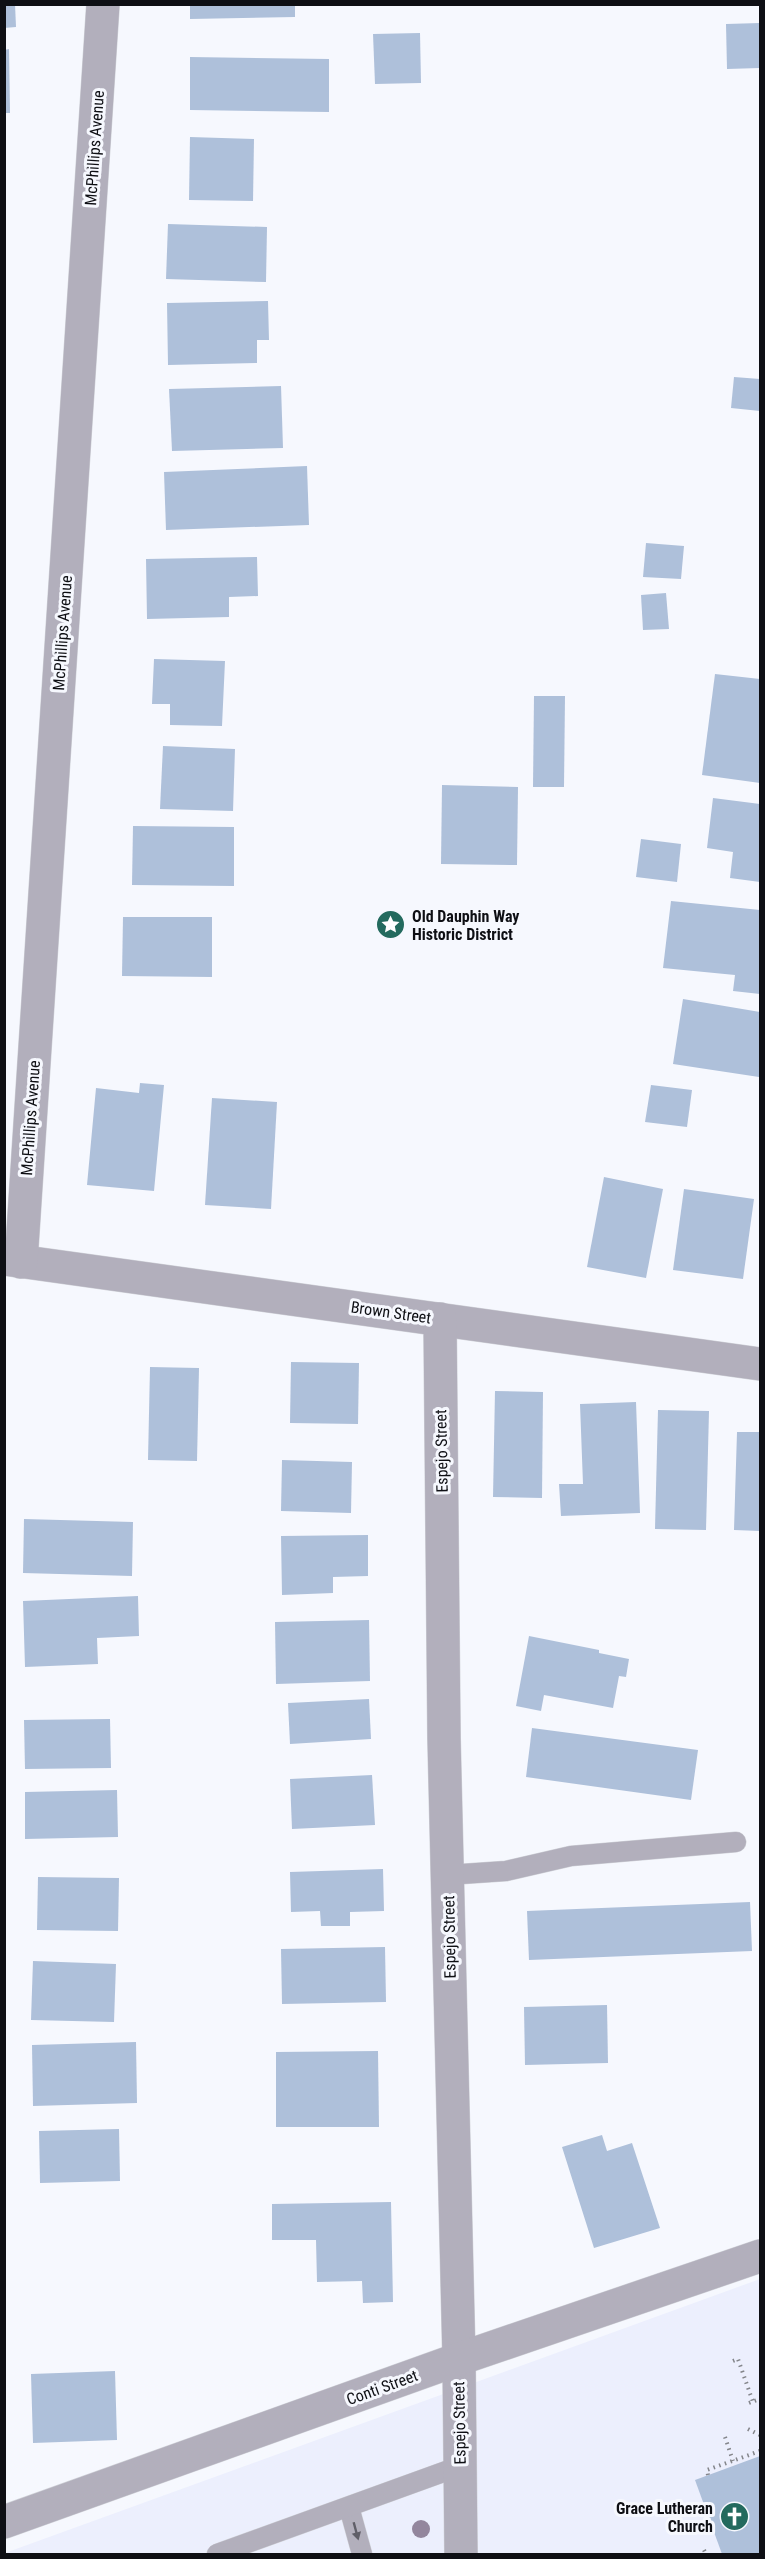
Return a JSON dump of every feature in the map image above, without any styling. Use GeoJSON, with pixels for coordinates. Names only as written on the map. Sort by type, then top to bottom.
{"type":"FeatureCollection","features":[{"type":"Feature","properties":{"kind":"street","name":"McPhillips Avenue"},"geometry":{"type":"LineString","coordinates":[[13,1261],[103,4]]}},
{"type":"Feature","properties":{"kind":"street","name":"Brown Street"},"geometry":{"type":"LineString","coordinates":[[13,1261],[760,1364]]}},
{"type":"Feature","properties":{"kind":"street","name":"Espejo Street"},"geometry":{"type":"LineString","coordinates":[[440,1319],[447,1875],[459,2359],[461,2554]]}},
{"type":"Feature","properties":{"kind":"street","name":"Conti Street"},"geometry":{"type":"LineString","coordinates":[[5,2521],[459,2359],[760,2256]]}},
{"type":"Feature","properties":{"kind":"lane"},"geometry":{"type":"LineString","coordinates":[[447,1875],[506,1871],[571,1856],[736,1842]]}},
{"type":"Feature","properties":{"kind":"lane"},"geometry":{"type":"LineString","coordinates":[[217,2554],[460,2466]]}},
{"type":"Feature","properties":{"kind":"lane"},"geometry":{"type":"LineString","coordinates":[[349,2506],[362,2554]]}},
{"type":"Feature","properties":{"kind":"path"},"geometry":{"type":"LineString","coordinates":[[733,2361],[738,2359],[753,2402]]}},
{"type":"Feature","properties":{"kind":"path"},"geometry":{"type":"LineString","coordinates":[[748,2429],[760,2435]]}},
{"type":"Feature","properties":{"kind":"path"},"geometry":{"type":"LineString","coordinates":[[725,2437],[733,2460]]}},
{"type":"Feature","properties":{"kind":"path"},"geometry":{"type":"LineString","coordinates":[[708,2475],[707,2470],[760,2451]]}},
{"type":"Feature","properties":{"kind":"shaded area"},"geometry":{"type":"Polygon","coordinates":[[[760,2279],[760,2554],[5,2554],[5,2553],[760,2279]]]}},
{"type":"Feature","properties":{"kind":"building"},"geometry":{"type":"Polygon","coordinates":[[[4,4],[15,4],[16,27],[4,28],[4,4]]]}},
{"type":"Feature","properties":{"kind":"building"},"geometry":{"type":"Polygon","coordinates":[[[190,4],[295,4],[295,17],[190,19],[190,4]]]}},
{"type":"Feature","properties":{"kind":"building"},"geometry":{"type":"Polygon","coordinates":[[[760,23],[760,68],[727,69],[726,24],[760,23]]]}},
{"type":"Feature","properties":{"kind":"building"},"geometry":{"type":"Polygon","coordinates":[[[420,33],[421,83],[375,84],[373,34],[420,33]]]}},
{"type":"Feature","properties":{"kind":"building"},"geometry":{"type":"Polygon","coordinates":[[[9,49],[10,113],[4,113],[4,50],[9,49]]]}},
{"type":"Feature","properties":{"kind":"building"},"geometry":{"type":"Polygon","coordinates":[[[190,57],[329,59],[329,112],[190,110],[190,57]]]}},
{"type":"Feature","properties":{"kind":"building"},"geometry":{"type":"Polygon","coordinates":[[[190,137],[254,139],[253,201],[189,200],[190,137]]]}},
{"type":"Feature","properties":{"kind":"building"},"geometry":{"type":"Polygon","coordinates":[[[168,224],[267,227],[266,282],[166,279],[168,224]]]}},
{"type":"Feature","properties":{"kind":"building"},"geometry":{"type":"Polygon","coordinates":[[[268,301],[269,340],[257,340],[257,363],[168,365],[167,303],[268,301]]]}},
{"type":"Feature","properties":{"kind":"building"},"geometry":{"type":"Polygon","coordinates":[[[734,377],[760,379],[760,411],[731,408],[734,377]]]}},
{"type":"Feature","properties":{"kind":"building"},"geometry":{"type":"Polygon","coordinates":[[[281,386],[283,448],[172,451],[169,389],[281,386]]]}},
{"type":"Feature","properties":{"kind":"building"},"geometry":{"type":"Polygon","coordinates":[[[307,466],[309,525],[166,530],[164,472],[307,466]]]}},
{"type":"Feature","properties":{"kind":"building"},"geometry":{"type":"Polygon","coordinates":[[[646,543],[684,546],[681,579],[643,577],[646,543]]]}},
{"type":"Feature","properties":{"kind":"building"},"geometry":{"type":"Polygon","coordinates":[[[257,557],[258,596],[229,597],[229,617],[147,619],[146,559],[257,557]]]}},
{"type":"Feature","properties":{"kind":"building"},"geometry":{"type":"Polygon","coordinates":[[[666,593],[669,629],[643,630],[641,595],[666,593]]]}},
{"type":"Feature","properties":{"kind":"building"},"geometry":{"type":"Polygon","coordinates":[[[154,659],[225,661],[222,726],[170,725],[170,704],[152,704],[154,659]]]}},
{"type":"Feature","properties":{"kind":"building"},"geometry":{"type":"Polygon","coordinates":[[[715,674],[760,679],[760,783],[702,775],[715,674]]]}},
{"type":"Feature","properties":{"kind":"building"},"geometry":{"type":"Polygon","coordinates":[[[534,696],[565,696],[564,787],[533,787],[534,696]]]}},
{"type":"Feature","properties":{"kind":"building"},"geometry":{"type":"Polygon","coordinates":[[[163,746],[235,749],[233,811],[160,809],[163,746]]]}},
{"type":"Feature","properties":{"kind":"building"},"geometry":{"type":"Polygon","coordinates":[[[442,785],[518,787],[517,865],[441,864],[442,785]]]}},
{"type":"Feature","properties":{"kind":"building"},"geometry":{"type":"Polygon","coordinates":[[[713,798],[760,804],[760,882],[730,878],[733,852],[707,848],[713,798]]]}},
{"type":"Feature","properties":{"kind":"building"},"geometry":{"type":"Polygon","coordinates":[[[133,826],[234,827],[234,886],[132,885],[133,826]]]}},
{"type":"Feature","properties":{"kind":"building"},"geometry":{"type":"Polygon","coordinates":[[[641,839],[681,844],[677,882],[636,877],[641,839]]]}},
{"type":"Feature","properties":{"kind":"building"},"geometry":{"type":"Polygon","coordinates":[[[671,901],[760,910],[760,994],[733,991],[735,975],[663,968],[671,901]]]}},
{"type":"Feature","properties":{"kind":"building"},"geometry":{"type":"Polygon","coordinates":[[[123,917],[212,917],[212,977],[122,976],[123,917]]]}},
{"type":"Feature","properties":{"kind":"building"},"geometry":{"type":"Polygon","coordinates":[[[683,999],[760,1012],[759,1077],[673,1064],[683,999]]]}},
{"type":"Feature","properties":{"kind":"building"},"geometry":{"type":"Polygon","coordinates":[[[140,1083],[164,1085],[154,1191],[87,1185],[96,1088],[139,1093],[140,1083]]]}},
{"type":"Feature","properties":{"kind":"building"},"geometry":{"type":"Polygon","coordinates":[[[651,1085],[692,1090],[687,1127],[645,1122],[651,1085]]]}},
{"type":"Feature","properties":{"kind":"building"},"geometry":{"type":"Polygon","coordinates":[[[212,1098],[277,1102],[271,1209],[205,1205],[212,1098]]]}},
{"type":"Feature","properties":{"kind":"building"},"geometry":{"type":"Polygon","coordinates":[[[604,1177],[663,1189],[646,1278],[587,1267],[604,1177]]]}},
{"type":"Feature","properties":{"kind":"building"},"geometry":{"type":"Polygon","coordinates":[[[684,1189],[754,1199],[743,1279],[673,1270],[684,1189]]]}},
{"type":"Feature","properties":{"kind":"building"},"geometry":{"type":"Polygon","coordinates":[[[291,1362],[359,1363],[358,1424],[290,1423],[291,1362]]]}},
{"type":"Feature","properties":{"kind":"building"},"geometry":{"type":"Polygon","coordinates":[[[150,1367],[199,1368],[197,1461],[148,1460],[150,1367]]]}},
{"type":"Feature","properties":{"kind":"building"},"geometry":{"type":"Polygon","coordinates":[[[495,1391],[543,1392],[542,1498],[493,1497],[495,1391]]]}},
{"type":"Feature","properties":{"kind":"building"},"geometry":{"type":"Polygon","coordinates":[[[636,1402],[640,1513],[561,1516],[559,1484],[583,1484],[580,1404],[636,1402]]]}},
{"type":"Feature","properties":{"kind":"building"},"geometry":{"type":"Polygon","coordinates":[[[658,1410],[709,1411],[706,1530],[655,1529],[658,1410]]]}},
{"type":"Feature","properties":{"kind":"building"},"geometry":{"type":"Polygon","coordinates":[[[737,1432],[760,1432],[760,1531],[734,1530],[737,1432]]]}},
{"type":"Feature","properties":{"kind":"building"},"geometry":{"type":"Polygon","coordinates":[[[282,1460],[352,1462],[351,1513],[281,1511],[282,1460]]]}},
{"type":"Feature","properties":{"kind":"building"},"geometry":{"type":"Polygon","coordinates":[[[24,1519],[133,1522],[132,1576],[23,1573],[24,1519]]]}},
{"type":"Feature","properties":{"kind":"building"},"geometry":{"type":"Polygon","coordinates":[[[368,1535],[368,1576],[333,1577],[333,1593],[282,1595],[281,1536],[368,1535]]]}},
{"type":"Feature","properties":{"kind":"building"},"geometry":{"type":"Polygon","coordinates":[[[138,1596],[139,1636],[97,1638],[98,1664],[25,1667],[23,1601],[138,1596]]]}},
{"type":"Feature","properties":{"kind":"building"},"geometry":{"type":"Polygon","coordinates":[[[369,1620],[370,1681],[276,1684],[275,1622],[369,1620]]]}},
{"type":"Feature","properties":{"kind":"building"},"geometry":{"type":"Polygon","coordinates":[[[529,1636],[599,1650],[599,1653],[629,1659],[626,1677],[619,1676],[613,1708],[544,1695],[541,1711],[516,1706],[529,1636]]]}},
{"type":"Feature","properties":{"kind":"building"},"geometry":{"type":"Polygon","coordinates":[[[369,1699],[371,1739],[290,1744],[288,1703],[369,1699]]]}},
{"type":"Feature","properties":{"kind":"building"},"geometry":{"type":"Polygon","coordinates":[[[110,1719],[111,1768],[25,1769],[24,1720],[110,1719]]]}},
{"type":"Feature","properties":{"kind":"building"},"geometry":{"type":"Polygon","coordinates":[[[532,1728],[698,1750],[691,1800],[526,1777],[532,1728]]]}},
{"type":"Feature","properties":{"kind":"building"},"geometry":{"type":"Polygon","coordinates":[[[372,1775],[375,1825],[292,1829],[290,1779],[372,1775]]]}},
{"type":"Feature","properties":{"kind":"building"},"geometry":{"type":"Polygon","coordinates":[[[117,1790],[118,1837],[25,1839],[25,1792],[117,1790]]]}},
{"type":"Feature","properties":{"kind":"building"},"geometry":{"type":"Polygon","coordinates":[[[383,1869],[384,1911],[350,1912],[350,1926],[321,1926],[320,1911],[291,1912],[290,1872],[383,1869]]]}},
{"type":"Feature","properties":{"kind":"building"},"geometry":{"type":"Polygon","coordinates":[[[38,1877],[119,1878],[118,1931],[37,1930],[38,1877]]]}},
{"type":"Feature","properties":{"kind":"building"},"geometry":{"type":"Polygon","coordinates":[[[750,1902],[752,1951],[529,1960],[527,1911],[750,1902]]]}},
{"type":"Feature","properties":{"kind":"building"},"geometry":{"type":"Polygon","coordinates":[[[385,1947],[386,2002],[282,2004],[281,1949],[385,1947]]]}},
{"type":"Feature","properties":{"kind":"building"},"geometry":{"type":"Polygon","coordinates":[[[33,1961],[116,1964],[114,2022],[31,2020],[33,1961]]]}},
{"type":"Feature","properties":{"kind":"building"},"geometry":{"type":"Polygon","coordinates":[[[607,2005],[608,2063],[525,2065],[524,2007],[607,2005]]]}},
{"type":"Feature","properties":{"kind":"building"},"geometry":{"type":"Polygon","coordinates":[[[136,2042],[137,2103],[33,2106],[32,2045],[136,2042]]]}},
{"type":"Feature","properties":{"kind":"building"},"geometry":{"type":"Polygon","coordinates":[[[378,2051],[379,2127],[276,2127],[276,2052],[378,2051]]]}},
{"type":"Feature","properties":{"kind":"building"},"geometry":{"type":"Polygon","coordinates":[[[119,2129],[120,2181],[40,2183],[39,2131],[119,2129]]]}},
{"type":"Feature","properties":{"kind":"building"},"geometry":{"type":"Polygon","coordinates":[[[602,2135],[607,2151],[632,2143],[660,2228],[594,2248],[562,2147],[602,2135]]]}},
{"type":"Feature","properties":{"kind":"building"},"geometry":{"type":"Polygon","coordinates":[[[391,2202],[393,2302],[363,2303],[362,2281],[317,2282],[316,2240],[272,2240],[272,2204],[391,2202]]]}},
{"type":"Feature","properties":{"kind":"building"},"geometry":{"type":"Polygon","coordinates":[[[115,2371],[117,2440],[33,2443],[31,2374],[115,2371]]]}},
{"type":"Feature","properties":{"kind":"building","name":"Grace Lutheran Church"},"geometry":{"type":"Polygon","coordinates":[[[760,2456],[760,2554],[722,2554],[695,2480],[760,2456]]]}},
{"type":"Feature","properties":{"kind":"place","name":"Old Dauphin Way Historic District"},"geometry":{"type":"Point","coordinates":[391,925]}},
{"type":"Feature","properties":{"kind":"place","name":"Grace Lutheran Church"},"geometry":{"type":"Point","coordinates":[734,2517]}}]}
